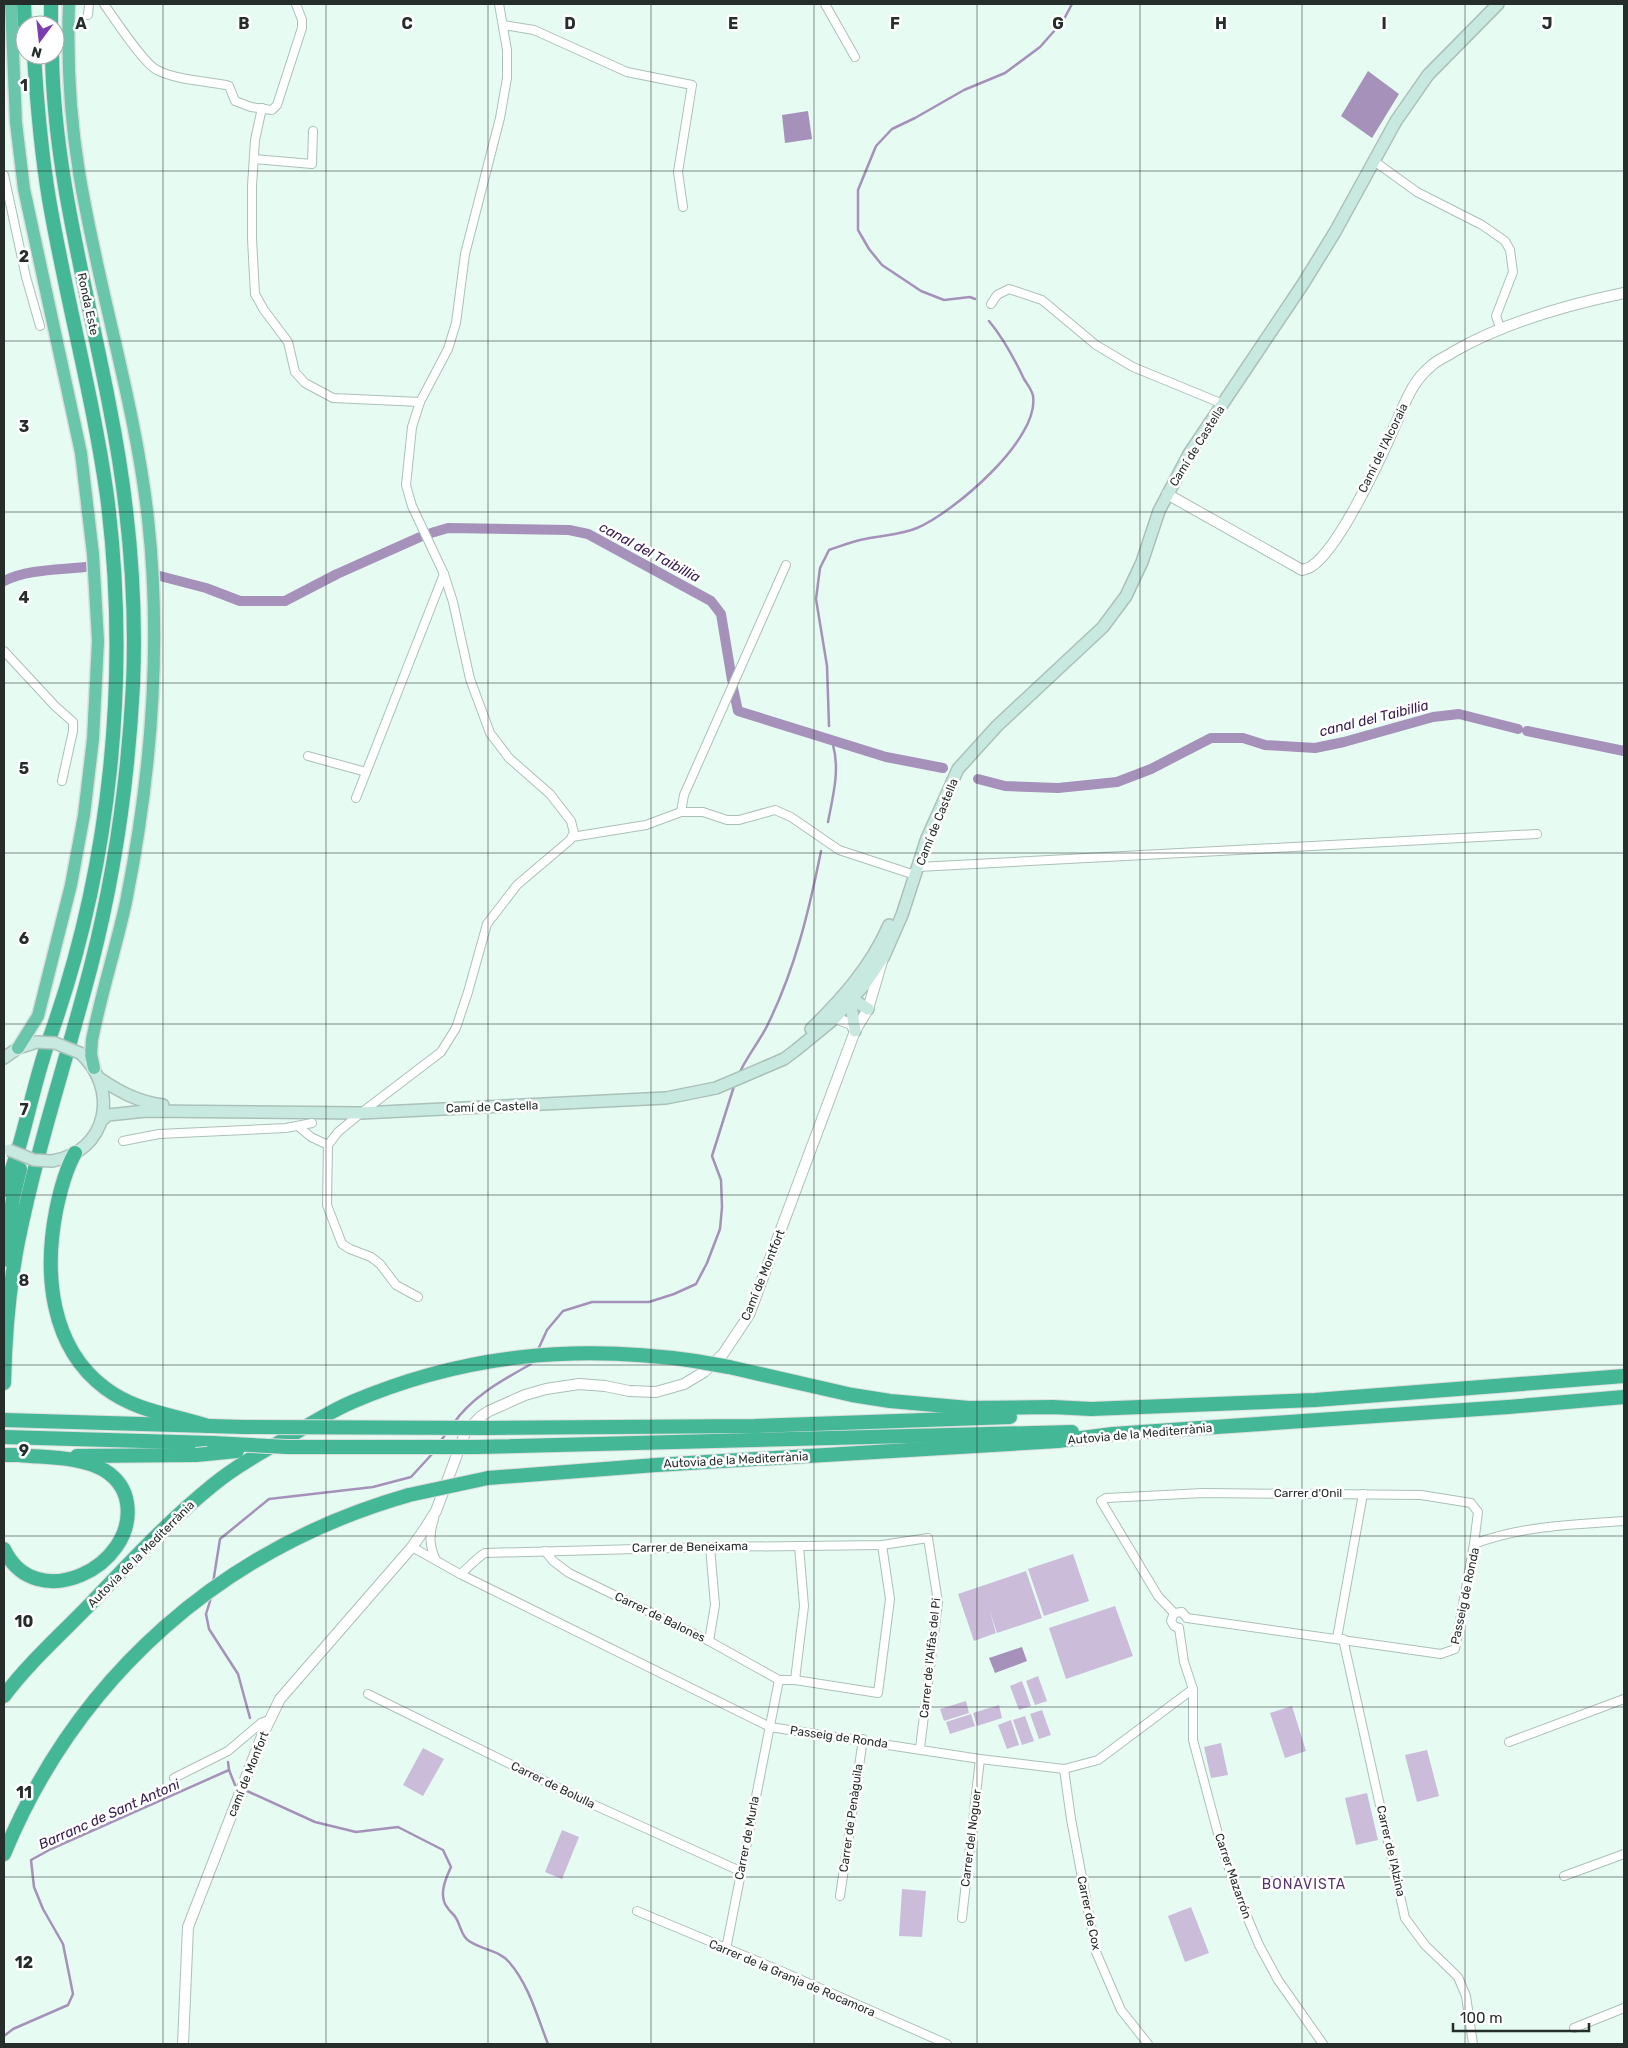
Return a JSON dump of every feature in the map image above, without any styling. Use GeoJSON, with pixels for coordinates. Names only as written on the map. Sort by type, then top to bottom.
{"type":"FeatureCollection","features":[{"type":"Feature","properties":{"kind":"highway"},"geometry":{"type":"LineString","coordinates":[[11,4],[16,123],[24,189],[75,419],[87,496],[93,554],[98,651],[93,739],[84,815],[71,885],[38,1016],[18,1048]]}},
{"type":"Feature","properties":{"kind":"highway"},"geometry":{"type":"LineString","coordinates":[[69,4],[70,85],[79,172],[137,442],[148,519],[153,583],[154,666],[147,771],[140,826],[125,904],[92,1040],[91,1054],[97,1073]]}},
{"type":"Feature","properties":{"kind":"highway"},"geometry":{"type":"LineString","coordinates":[[28,65],[37,111]]}},
{"type":"Feature","properties":{"kind":"highway","name":"Ronda Este"},"geometry":{"type":"LineString","coordinates":[[35,65],[37,111],[49,200],[100,451],[113,553],[116,632],[114,728],[98,857],[87,908],[57,1020]]}},
{"type":"Feature","properties":{"kind":"highway","name":"Ronda Este"},"geometry":{"type":"LineString","coordinates":[[4,1383],[9,1302],[18,1243],[50,1110],[90,968],[116,852],[124,804],[132,692],[131,553],[120,461],[73,229],[62,165],[56,118],[53,65]]}},
{"type":"Feature","properties":{"kind":"highway"},"geometry":{"type":"LineString","coordinates":[[4,1190],[51,1033],[57,1020]]}},
{"type":"Feature","properties":{"kind":"highway"},"geometry":{"type":"LineString","coordinates":[[4,1260],[13,1198],[33,1113],[54,1039],[57,1020]]}},
{"type":"Feature","properties":{"kind":"highway"},"geometry":{"type":"LineString","coordinates":[[75,1153],[63,1184],[54,1220],[52,1243],[53,1300],[65,1340],[75,1357],[105,1388],[141,1409],[208,1426]]}},
{"type":"Feature","properties":{"kind":"highway","name":"Autovia de la Mediterrània"},"geometry":{"type":"LineString","coordinates":[[6,1692],[154,1538],[213,1484],[244,1463],[351,1402],[452,1368],[482,1362],[528,1356],[578,1353],[648,1354],[729,1367],[852,1395],[890,1401],[969,1408],[1053,1407],[1091,1409],[1316,1400],[1624,1376]]}},
{"type":"Feature","properties":{"kind":"highway","name":"Autovia de la Mediterrània"},"geometry":{"type":"LineString","coordinates":[[4,1854],[32,1795],[62,1742],[87,1709],[164,1626],[226,1579],[256,1559],[297,1537],[338,1518],[409,1495],[448,1485],[488,1478],[656,1465],[1058,1441],[1113,1434],[1498,1408],[1624,1397]]}},
{"type":"Feature","properties":{"kind":"highway"},"geometry":{"type":"LineString","coordinates":[[9,1420],[244,1427],[486,1428],[765,1425],[1054,1415],[1091,1409]]}},
{"type":"Feature","properties":{"kind":"highway"},"geometry":{"type":"LineString","coordinates":[[7,1437],[213,1442],[287,1447],[476,1447],[1053,1432],[1113,1434]]}},
{"type":"Feature","properties":{"kind":"highway"},"geometry":{"type":"LineString","coordinates":[[11,1455],[196,1455],[287,1447]]}},
{"type":"Feature","properties":{"kind":"highway"},"geometry":{"type":"LineString","coordinates":[[4,1549],[14,1565],[39,1580],[54,1582],[67,1580],[83,1574],[103,1560],[117,1546],[128,1519],[127,1501],[124,1491],[117,1480],[105,1471],[90,1464],[71,1460],[11,1455]]}},
{"type":"Feature","properties":{"kind":"main road","name":"Camí de Castella"},"geometry":{"type":"LineString","coordinates":[[773,1062],[784,1059],[835,1018],[870,977],[882,951],[900,901],[910,889],[940,806],[958,769],[997,726],[1103,627],[1126,596],[1142,562],[1159,512],[1189,454],[1303,284],[1335,232],[1396,121],[1428,74],[1498,4]]}},
{"type":"Feature","properties":{"kind":"main road","name":"Camí de Castella"},"geometry":{"type":"LineString","coordinates":[[101,1121],[108,1115],[120,1113],[205,1111],[361,1113],[666,1098],[716,1088],[751,1074],[773,1062],[811,1029],[882,951]]}},
{"type":"Feature","properties":{"kind":"main road"},"geometry":{"type":"LineString","coordinates":[[852,999],[868,1009]]}},
{"type":"Feature","properties":{"kind":"main road"},"geometry":{"type":"LineString","coordinates":[[811,1029],[828,1018],[846,1001],[852,999]]}},
{"type":"Feature","properties":{"kind":"main road"},"geometry":{"type":"LineString","coordinates":[[852,999],[851,1005],[855,1031]]}},
{"type":"Feature","properties":{"kind":"main road","name":"Camí de Castella"},"geometry":{"type":"LineString","coordinates":[[18,1048],[37,1042],[55,1043],[80,1054],[97,1073],[126,1095],[146,1103],[205,1111]]}},
{"type":"Feature","properties":{"kind":"main road"},"geometry":{"type":"LineString","coordinates":[[4,1058],[18,1048]]}},
{"type":"Feature","properties":{"kind":"main road"},"geometry":{"type":"LineString","coordinates":[[6,1148],[34,1160],[52,1161],[75,1153],[88,1142],[101,1121],[104,1099],[97,1073]]}},
{"type":"Feature","properties":{"kind":"street"},"geometry":{"type":"LineString","coordinates":[[88,15],[89,4]]}},
{"type":"Feature","properties":{"kind":"street"},"geometry":{"type":"LineString","coordinates":[[104,4],[134,45],[156,70],[170,75],[229,86],[235,101],[272,110],[277,105],[302,28],[302,20],[296,4]]}},
{"type":"Feature","properties":{"kind":"street"},"geometry":{"type":"LineString","coordinates":[[418,1296],[396,1284],[380,1264],[371,1257],[350,1250],[342,1244],[327,1205],[328,1145],[338,1132],[440,1052],[456,1028],[487,924],[517,886],[570,840],[574,833],[571,820],[550,794],[509,758],[490,733],[470,680],[454,602],[444,574],[412,506],[406,485],[412,427],[420,402],[448,348],[456,324],[465,254],[500,118],[507,78],[507,50],[499,4]]}},
{"type":"Feature","properties":{"kind":"street"},"geometry":{"type":"LineString","coordinates":[[825,4],[855,57]]}},
{"type":"Feature","properties":{"kind":"street"},"geometry":{"type":"LineString","coordinates":[[502,25],[534,30],[628,72],[692,85],[678,172],[683,206]]}},
{"type":"Feature","properties":{"kind":"street"},"geometry":{"type":"LineString","coordinates":[[262,108],[254,140],[252,239],[255,294],[264,310],[288,342],[295,372],[305,383],[333,398],[420,402]]}},
{"type":"Feature","properties":{"kind":"street"},"geometry":{"type":"LineString","coordinates":[[254,159],[312,164],[313,131]]}},
{"type":"Feature","properties":{"kind":"street"},"geometry":{"type":"LineString","coordinates":[[1374,161],[1417,192],[1482,225],[1505,241],[1510,250],[1513,272],[1496,316],[1501,330]]}},
{"type":"Feature","properties":{"kind":"street"},"geometry":{"type":"LineString","coordinates":[[4,176],[26,277],[40,326]]}},
{"type":"Feature","properties":{"kind":"street"},"geometry":{"type":"LineString","coordinates":[[991,304],[997,295],[1009,289],[1042,300],[1096,345],[1133,367],[1223,404]]}},
{"type":"Feature","properties":{"kind":"street","name":"Camí de l'Alcoraia"},"geometry":{"type":"LineString","coordinates":[[1167,494],[1302,570],[1311,568],[1327,551],[1343,527],[1390,437],[1412,387],[1431,366],[1470,342],[1501,330],[1570,304],[1624,293]]}},
{"type":"Feature","properties":{"kind":"street"},"geometry":{"type":"LineString","coordinates":[[680,812],[688,786],[786,565]]}},
{"type":"Feature","properties":{"kind":"street"},"geometry":{"type":"LineString","coordinates":[[356,798],[444,574]]}},
{"type":"Feature","properties":{"kind":"street"},"geometry":{"type":"LineString","coordinates":[[4,651],[55,706],[73,722],[73,731],[62,781]]}},
{"type":"Feature","properties":{"kind":"street"},"geometry":{"type":"LineString","coordinates":[[308,756],[366,772]]}},
{"type":"Feature","properties":{"kind":"street"},"geometry":{"type":"LineString","coordinates":[[572,837],[646,824],[680,812],[703,812],[728,820],[738,820],[775,810],[791,818],[839,850],[917,871],[1537,834]]}},
{"type":"Feature","properties":{"kind":"street","name":"Camí de Montfort"},"geometry":{"type":"LineString","coordinates":[[412,1547],[436,1511],[465,1433],[480,1417],[489,1411],[525,1395],[546,1389],[580,1384],[606,1386],[629,1391],[656,1392],[684,1384],[704,1372],[723,1354],[749,1315],[855,1031],[868,1009],[882,951]]}},
{"type":"Feature","properties":{"kind":"street"},"geometry":{"type":"LineString","coordinates":[[835,1018],[851,1024],[855,1031]]}},
{"type":"Feature","properties":{"kind":"street"},"geometry":{"type":"LineString","coordinates":[[123,1141],[174,1132],[286,1128],[312,1123]]}},
{"type":"Feature","properties":{"kind":"street"},"geometry":{"type":"LineString","coordinates":[[298,1126],[311,1137],[328,1145]]}},
{"type":"Feature","properties":{"kind":"street","name":"Carrer d'Onil"},"geometry":{"type":"LineString","coordinates":[[1174,1613],[1158,1596],[1101,1501],[1106,1498],[1203,1493],[1421,1495],[1471,1503],[1478,1512],[1474,1544]]}},
{"type":"Feature","properties":{"kind":"street","name":"Carrer de l'Alzina"},"geometry":{"type":"LineString","coordinates":[[1364,1494],[1340,1639],[1405,1918],[1425,1945],[1458,1977],[1466,1996],[1473,2044]]}},
{"type":"Feature","properties":{"kind":"street"},"geometry":{"type":"LineString","coordinates":[[436,1511],[431,1529],[430,1549],[436,1560]]}},
{"type":"Feature","properties":{"kind":"street","name":"Passeig de Ronda"},"geometry":{"type":"LineString","coordinates":[[1187,1618],[1441,1654],[1455,1649],[1474,1544],[1494,1536],[1573,1524],[1624,1522]]}},
{"type":"Feature","properties":{"kind":"street","name":"Carrer de Beneixama"},"geometry":{"type":"LineString","coordinates":[[460,1574],[469,1568],[476,1558],[485,1553],[882,1545],[928,1538]]}},
{"type":"Feature","properties":{"kind":"street","name":"Carrer de l'Alfàs del Pi"},"geometry":{"type":"LineString","coordinates":[[920,1748],[938,1602],[928,1538]]}},
{"type":"Feature","properties":{"kind":"street","name":"Carrer de Balones"},"geometry":{"type":"LineString","coordinates":[[545,1551],[569,1573],[709,1641],[779,1680],[795,1680],[878,1693],[890,1600],[882,1545]]}},
{"type":"Feature","properties":{"kind":"street"},"geometry":{"type":"LineString","coordinates":[[795,1680],[804,1606],[800,1546]]}},
{"type":"Feature","properties":{"kind":"street","name":"Passeig de Ronda"},"geometry":{"type":"LineString","coordinates":[[412,1547],[460,1574],[770,1726],[863,1739],[980,1759],[1064,1769],[1098,1760],[1193,1689]]}},
{"type":"Feature","properties":{"kind":"street","name":"camí de Monfort"},"geometry":{"type":"LineString","coordinates":[[183,2044],[188,1927],[197,1900],[280,1699],[412,1547]]}},
{"type":"Feature","properties":{"kind":"street"},"geometry":{"type":"LineString","coordinates":[[709,1641],[715,1604],[710,1547]]}},
{"type":"Feature","properties":{"kind":"street"},"geometry":{"type":"LineString","coordinates":[[1182,1612],[1187,1618],[1186,1624],[1179,1628],[1174,1626],[1171,1621],[1174,1613],[1182,1612]]}},
{"type":"Feature","properties":{"kind":"street"},"geometry":{"type":"LineString","coordinates":[[1179,1628],[1184,1662],[1193,1689]]}},
{"type":"Feature","properties":{"kind":"street"},"geometry":{"type":"LineString","coordinates":[[770,1726],[779,1680]]}},
{"type":"Feature","properties":{"kind":"street","name":"Carrer Mazarrón"},"geometry":{"type":"LineString","coordinates":[[1193,1689],[1193,1740],[1221,1845],[1240,1900],[1258,1945],[1278,1980],[1323,2044]]}},
{"type":"Feature","properties":{"kind":"street","name":"Carrer de Bolulla"},"geometry":{"type":"LineString","coordinates":[[368,1694],[581,1799],[740,1870]]}},
{"type":"Feature","properties":{"kind":"street"},"geometry":{"type":"LineString","coordinates":[[1509,1742],[1624,1699]]}},
{"type":"Feature","properties":{"kind":"street"},"geometry":{"type":"LineString","coordinates":[[174,1778],[228,1751],[261,1723],[271,1719]]}},
{"type":"Feature","properties":{"kind":"street","name":"Carrer de Murla"},"geometry":{"type":"LineString","coordinates":[[726,1949],[740,1870],[770,1726]]}},
{"type":"Feature","properties":{"kind":"street","name":"Carrer de Penàguila"},"geometry":{"type":"LineString","coordinates":[[840,1896],[863,1739]]}},
{"type":"Feature","properties":{"kind":"street","name":"Carrer del Noguer"},"geometry":{"type":"LineString","coordinates":[[962,1918],[980,1759]]}},
{"type":"Feature","properties":{"kind":"street","name":"Carrer de Cox"},"geometry":{"type":"LineString","coordinates":[[1064,1769],[1071,1819],[1096,1952],[1121,2010],[1148,2044]]}},
{"type":"Feature","properties":{"kind":"street"},"geometry":{"type":"LineString","coordinates":[[1564,1876],[1624,1854]]}},
{"type":"Feature","properties":{"kind":"street","name":"Carrer de la Granja de Rocamora"},"geometry":{"type":"LineString","coordinates":[[636,1911],[781,1971],[947,2044]]}},
{"type":"Feature","properties":{"kind":"street"},"geometry":{"type":"LineString","coordinates":[[1574,2028],[1624,2008]]}},
{"type":"Feature","properties":{"kind":"shaded area"},"geometry":{"type":"Polygon","coordinates":[[[1368,71],[1399,94],[1372,138],[1341,116],[1368,71]]]}},
{"type":"Feature","properties":{"kind":"shaded area"},"geometry":{"type":"Polygon","coordinates":[[[808,111],[812,139],[785,143],[782,115],[808,111]]]}},
{"type":"Feature","properties":{"kind":"shaded area"},"geometry":{"type":"Polygon","coordinates":[[[1073,1554],[1089,1601],[1044,1616],[1028,1569],[1073,1554]]]}},
{"type":"Feature","properties":{"kind":"shaded area"},"geometry":{"type":"Polygon","coordinates":[[[1026,1571],[1042,1618],[997,1633],[989,1609],[996,1633],[974,1641],[958,1594],[1026,1571]]]}},
{"type":"Feature","properties":{"kind":"shaded area"},"geometry":{"type":"Polygon","coordinates":[[[1115,1606],[1133,1656],[1066,1679],[1049,1628],[1115,1606]]]}},
{"type":"Feature","properties":{"kind":"shaded area"},"geometry":{"type":"Polygon","coordinates":[[[1022,1647],[1027,1661],[995,1673],[989,1658],[1022,1647]]]}},
{"type":"Feature","properties":{"kind":"shaded area"},"geometry":{"type":"Polygon","coordinates":[[[1038,1676],[1047,1701],[1035,1705],[1026,1681],[1038,1676]]]}},
{"type":"Feature","properties":{"kind":"shaded area"},"geometry":{"type":"Polygon","coordinates":[[[1022,1681],[1031,1706],[1019,1710],[1010,1686],[1022,1681]]]}},
{"type":"Feature","properties":{"kind":"shaded area"},"geometry":{"type":"Polygon","coordinates":[[[966,1701],[969,1713],[944,1721],[940,1709],[966,1701]]]}},
{"type":"Feature","properties":{"kind":"shaded area"},"geometry":{"type":"Polygon","coordinates":[[[999,1705],[1002,1718],[977,1726],[973,1713],[999,1705]]]}},
{"type":"Feature","properties":{"kind":"shaded area"},"geometry":{"type":"Polygon","coordinates":[[[1292,1706],[1306,1751],[1285,1758],[1270,1713],[1292,1706]]]}},
{"type":"Feature","properties":{"kind":"shaded area"},"geometry":{"type":"Polygon","coordinates":[[[1042,1710],[1051,1735],[1039,1739],[1030,1714],[1042,1710]]]}},
{"type":"Feature","properties":{"kind":"shaded area"},"geometry":{"type":"Polygon","coordinates":[[[971,1714],[975,1726],[950,1734],[946,1722],[971,1714]]]}},
{"type":"Feature","properties":{"kind":"shaded area"},"geometry":{"type":"Polygon","coordinates":[[[1025,1716],[1034,1741],[1022,1745],[1013,1720],[1025,1716]]]}},
{"type":"Feature","properties":{"kind":"shaded area"},"geometry":{"type":"Polygon","coordinates":[[[1011,1720],[1019,1745],[1007,1749],[998,1725],[1011,1720]]]}},
{"type":"Feature","properties":{"kind":"shaded area"},"geometry":{"type":"Polygon","coordinates":[[[1221,1743],[1228,1775],[1211,1778],[1204,1747],[1221,1743]]]}},
{"type":"Feature","properties":{"kind":"shaded area"},"geometry":{"type":"Polygon","coordinates":[[[423,1748],[444,1759],[423,1796],[403,1785],[423,1748]]]}},
{"type":"Feature","properties":{"kind":"shaded area"},"geometry":{"type":"Polygon","coordinates":[[[1427,1750],[1439,1796],[1417,1802],[1405,1755],[1427,1750]]]}},
{"type":"Feature","properties":{"kind":"shaded area"},"geometry":{"type":"Polygon","coordinates":[[[1367,1793],[1378,1840],[1356,1845],[1345,1798],[1367,1793]]]}},
{"type":"Feature","properties":{"kind":"shaded area"},"geometry":{"type":"Polygon","coordinates":[[[562,1830],[579,1837],[562,1879],[545,1872],[562,1830]]]}},
{"type":"Feature","properties":{"kind":"shaded area"},"geometry":{"type":"Polygon","coordinates":[[[902,1889],[926,1891],[922,1937],[899,1936],[902,1889]]]}},
{"type":"Feature","properties":{"kind":"shaded area"},"geometry":{"type":"Polygon","coordinates":[[[1191,1907],[1209,1953],[1185,1962],[1168,1916],[1191,1907]]]}},
{"type":"Feature","properties":{"kind":"waterway","name":"Barranc de Sant Antoni"},"geometry":{"type":"LineString","coordinates":[[975,299],[970,297],[944,300],[921,291],[882,265],[869,249],[858,230],[858,190],[876,146],[892,129],[964,90],[1005,73],[1040,47],[1063,21],[1072,4]]}},
{"type":"Feature","properties":{"kind":"waterway","name":"Barranc de Sant Antoni"},"geometry":{"type":"LineString","coordinates":[[829,726],[827,666],[816,599],[820,568],[829,550],[860,540],[898,534],[933,520],[971,491],[1009,453],[1023,433],[1032,413],[1032,392],[1008,349],[989,321]]}},
{"type":"Feature","properties":{"kind":"waterway","name":"canal del Taibillia"},"geometry":{"type":"LineString","coordinates":[[431,533],[448,528],[569,530],[588,534],[711,601],[721,614],[732,680]]}},
{"type":"Feature","properties":{"kind":"waterway","name":"canal del Taibillia"},"geometry":{"type":"LineString","coordinates":[[160,576],[206,588],[240,601],[285,601],[337,574],[420,537]]}},
{"type":"Feature","properties":{"kind":"waterway","name":"canal del Taibillia"},"geometry":{"type":"LineString","coordinates":[[4,581],[33,572],[85,567]]}},
{"type":"Feature","properties":{"kind":"waterway","name":"canal del Taibillia"},"geometry":{"type":"LineString","coordinates":[[733,688],[738,711],[886,757],[943,768]]}},
{"type":"Feature","properties":{"kind":"waterway","name":"canal del Taibillia"},"geometry":{"type":"LineString","coordinates":[[978,779],[1005,786],[1058,788],[1117,782],[1151,769],[1211,738],[1243,738],[1265,745],[1315,748],[1344,742],[1433,717],[1459,714],[1518,729]]}},
{"type":"Feature","properties":{"kind":"waterway","name":"canal del Taibillia"},"geometry":{"type":"LineString","coordinates":[[1527,731],[1624,751]]}},
{"type":"Feature","properties":{"kind":"waterway"},"geometry":{"type":"LineString","coordinates":[[828,822],[836,773],[833,745]]}},
{"type":"Feature","properties":{"kind":"waterway","name":"Barranc de Sant Antoni"},"geometry":{"type":"LineString","coordinates":[[739,1074],[765,1030],[786,982],[806,918],[821,851]]}},
{"type":"Feature","properties":{"kind":"waterway","name":"Barranc de Sant Antoni"},"geometry":{"type":"LineString","coordinates":[[537,1352],[547,1330],[563,1311],[592,1302],[649,1302],[696,1284],[707,1263],[720,1229],[722,1207],[721,1180],[712,1156],[735,1083]]}},
{"type":"Feature","properties":{"kind":"waterway","name":"Barranc de Sant Antoni"},"geometry":{"type":"LineString","coordinates":[[453,1424],[469,1405],[479,1397],[531,1364],[532,1361]]}},
{"type":"Feature","properties":{"kind":"waterway","name":"Barranc de Sant Antoni"},"geometry":{"type":"LineString","coordinates":[[440,1442],[447,1432]]}},
{"type":"Feature","properties":{"kind":"waterway","name":"Barranc de Sant Antoni"},"geometry":{"type":"LineString","coordinates":[[213,1583],[220,1539],[269,1499],[373,1487],[411,1477],[433,1453]]}},
{"type":"Feature","properties":{"kind":"waterway","name":"Barranc de Sant Antoni"},"geometry":{"type":"LineString","coordinates":[[211,1598],[206,1614],[209,1629],[238,1674],[250,1718]]}},
{"type":"Feature","properties":{"kind":"waterway","name":"Barranc de Sant Antoni"},"geometry":{"type":"LineString","coordinates":[[4,2036],[13,2029],[68,2005],[73,1994],[63,1944],[43,1909],[34,1887],[31,1860],[51,1849],[229,1770],[228,1762]]}},
{"type":"Feature","properties":{"kind":"waterway"},"geometry":{"type":"LineString","coordinates":[[229,1770],[235,1785]]}},
{"type":"Feature","properties":{"kind":"waterway"},"geometry":{"type":"LineString","coordinates":[[247,1791],[315,1822],[356,1832],[398,1827],[443,1850],[451,1867],[444,1887],[444,1902],[456,1918],[466,1939],[505,1958],[516,1971],[532,2001],[548,2044]]}},
{"type":"Feature","properties":{"kind":"district","name":"BONAVISTA"},"geometry":{"type":"Point","coordinates":[1304,1884]}}]}
